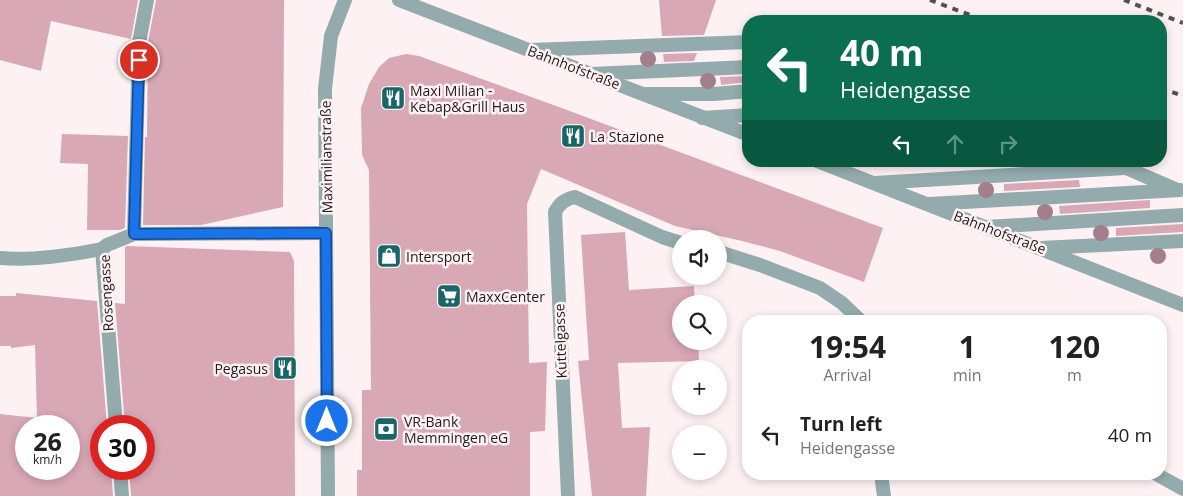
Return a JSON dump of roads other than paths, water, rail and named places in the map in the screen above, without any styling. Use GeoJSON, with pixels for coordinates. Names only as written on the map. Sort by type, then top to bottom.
{"type":"FeatureCollection","features":[{"type":"Feature","properties":{"kind":"street"},"geometry":{"type":"LineString","coordinates":[[146,0],[139,43],[134,234],[326,233]]}},
{"type":"Feature","properties":{"kind":"street","name":"Maximilianstraße"},"geometry":{"type":"LineString","coordinates":[[328,496],[325,89],[331,36],[345,0]]}},
{"type":"Feature","properties":{"kind":"street","name":"Bahnhofstraße"},"geometry":{"type":"LineString","coordinates":[[399,0],[742,132]]}},
{"type":"Feature","properties":{"kind":"street"},"geometry":{"type":"LineString","coordinates":[[530,50],[742,42]]}},
{"type":"Feature","properties":{"kind":"street"},"geometry":{"type":"LineString","coordinates":[[591,74],[742,66]]}},
{"type":"Feature","properties":{"kind":"street"},"geometry":{"type":"LineString","coordinates":[[646,94],[714,94],[742,92]]}},
{"type":"Feature","properties":{"kind":"street"},"geometry":{"type":"LineString","coordinates":[[702,118],[742,115]]}},
{"type":"Feature","properties":{"kind":"street","name":"Bahnhofstraße"},"geometry":{"type":"LineString","coordinates":[[832,167],[1183,305]]}},
{"type":"Feature","properties":{"kind":"street"},"geometry":{"type":"LineString","coordinates":[[875,184],[1125,168],[1181,191]]}},
{"type":"Feature","properties":{"kind":"street"},"geometry":{"type":"LineString","coordinates":[[929,204],[1181,191]]}},
{"type":"Feature","properties":{"kind":"street","name":"Kuttelgasse"},"geometry":{"type":"LineString","coordinates":[[568,496],[555,212],[559,205],[567,199],[574,197],[672,240]]}},
{"type":"Feature","properties":{"kind":"street"},"geometry":{"type":"LineString","coordinates":[[986,227],[1183,215]]}},
{"type":"Feature","properties":{"kind":"street","name":"Rosengasse"},"geometry":{"type":"LineString","coordinates":[[115,415],[102,249],[134,234]]}},
{"type":"Feature","properties":{"kind":"street"},"geometry":{"type":"LineString","coordinates":[[1041,248],[1183,241]]}},
{"type":"Feature","properties":{"kind":"street"},"geometry":{"type":"LineString","coordinates":[[0,258],[52,257],[102,249]]}},
{"type":"Feature","properties":{"kind":"street"},"geometry":{"type":"LineString","coordinates":[[727,255],[820,288],[842,303],[855,315]]}},
{"type":"Feature","properties":{"kind":"street"},"geometry":{"type":"LineString","coordinates":[[121,480],[122,496]]}},
{"type":"Feature","properties":{"kind":"street"},"geometry":{"type":"LineString","coordinates":[[882,480],[884,496]]}},
{"type":"Feature","properties":{"kind":"street"},"geometry":{"type":"LineString","coordinates":[[1167,480],[1183,489]]}},
{"type":"Feature","properties":{"kind":"railway"},"geometry":{"type":"LineString","coordinates":[[930,0],[970,15]]}},
{"type":"Feature","properties":{"kind":"railway"},"geometry":{"type":"LineString","coordinates":[[1124,0],[1162,15]]}},
{"type":"Feature","properties":{"kind":"railway"},"geometry":{"type":"LineString","coordinates":[[1167,17],[1183,23]]}},
{"type":"Feature","properties":{"kind":"railway"},"geometry":{"type":"LineString","coordinates":[[1167,90],[1183,96]]}},
{"type":"Feature","properties":{"kind":"place","name":"Maxi Milian - Kebap&Grill Haus"},"geometry":{"type":"Point","coordinates":[393,98]}},
{"type":"Feature","properties":{"kind":"place","name":"La Stazione"},"geometry":{"type":"Point","coordinates":[573,136]}},
{"type":"Feature","properties":{"kind":"place","name":"Intersport"},"geometry":{"type":"Point","coordinates":[389,256]}},
{"type":"Feature","properties":{"kind":"place","name":"MaxxCenter"},"geometry":{"type":"Point","coordinates":[449,296]}},
{"type":"Feature","properties":{"kind":"place","name":"Pegasus"},"geometry":{"type":"Point","coordinates":[285,368]}},
{"type":"Feature","properties":{"kind":"place","name":"VR-Bank Memmingen eG"},"geometry":{"type":"Point","coordinates":[386,429]}}]}
